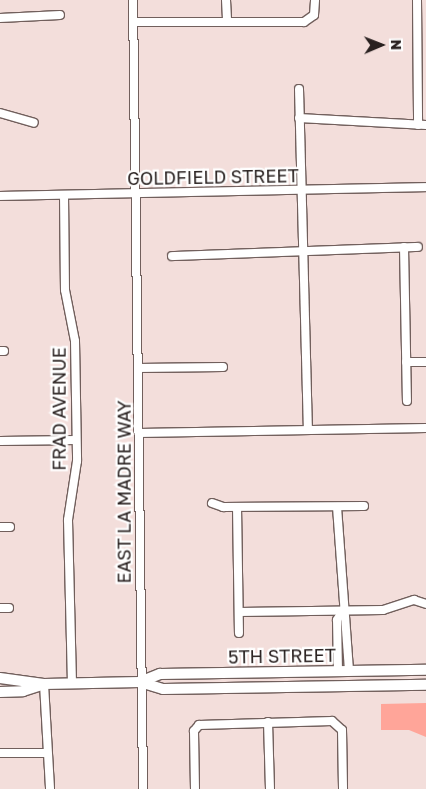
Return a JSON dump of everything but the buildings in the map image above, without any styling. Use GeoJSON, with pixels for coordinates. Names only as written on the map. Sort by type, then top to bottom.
{"type":"FeatureCollection","features":[{"type":"Feature","properties":{"kind":"main road","name":"5TH STREET"},"geometry":{"type":"LineString","coordinates":[[140,682],[160,674],[426,670]]}},
{"type":"Feature","properties":{"kind":"main road","name":"5TH STREET"},"geometry":{"type":"LineString","coordinates":[[0,678],[44,684],[140,682],[162,689],[426,685]]}},
{"type":"Feature","properties":{"kind":"main road","name":"5TH STREET"},"geometry":{"type":"LineString","coordinates":[[0,692],[23,691],[44,684]]}},
{"type":"Feature","properties":{"kind":"street","name":"EAST LA MADRE WAY"},"geometry":{"type":"LineString","coordinates":[[133,0],[139,433],[140,682],[144,789]]}},
{"type":"Feature","properties":{"kind":"street"},"geometry":{"type":"LineString","coordinates":[[226,0],[227,22]]}},
{"type":"Feature","properties":{"kind":"street"},"geometry":{"type":"LineString","coordinates":[[133,22],[227,22],[311,19],[315,0]]}},
{"type":"Feature","properties":{"kind":"street"},"geometry":{"type":"LineString","coordinates":[[298,118],[422,125],[422,42],[417,0]]}},
{"type":"Feature","properties":{"kind":"street"},"geometry":{"type":"LineString","coordinates":[[0,18],[60,15]]}},
{"type":"Feature","properties":{"kind":"street"},"geometry":{"type":"LineString","coordinates":[[299,89],[298,118],[302,190],[308,430]]}},
{"type":"Feature","properties":{"kind":"street"},"geometry":{"type":"LineString","coordinates":[[0,114],[34,123]]}},
{"type":"Feature","properties":{"kind":"street","name":"GOLDFIELD STREET"},"geometry":{"type":"LineString","coordinates":[[0,196],[426,187]]}},
{"type":"Feature","properties":{"kind":"street","name":"FRAD AVENUE"},"geometry":{"type":"LineString","coordinates":[[64,195],[65,290],[75,341],[76,440],[68,520],[72,683]]}},
{"type":"Feature","properties":{"kind":"street"},"geometry":{"type":"LineString","coordinates":[[404,247],[407,401]]}},
{"type":"Feature","properties":{"kind":"street"},"geometry":{"type":"LineString","coordinates":[[172,256],[302,249],[418,248]]}},
{"type":"Feature","properties":{"kind":"street"},"geometry":{"type":"LineString","coordinates":[[406,362],[426,362]]}},
{"type":"Feature","properties":{"kind":"street"},"geometry":{"type":"LineString","coordinates":[[138,368],[223,367]]}},
{"type":"Feature","properties":{"kind":"street"},"geometry":{"type":"LineString","coordinates":[[139,433],[426,428]]}},
{"type":"Feature","properties":{"kind":"street"},"geometry":{"type":"LineString","coordinates":[[0,441],[76,440]]}},
{"type":"Feature","properties":{"kind":"street"},"geometry":{"type":"LineString","coordinates":[[212,503],[237,507],[364,506]]}},
{"type":"Feature","properties":{"kind":"street"},"geometry":{"type":"LineString","coordinates":[[237,507],[239,633]]}},
{"type":"Feature","properties":{"kind":"street"},"geometry":{"type":"LineString","coordinates":[[337,507],[343,610],[348,620],[343,671]]}},
{"type":"Feature","properties":{"kind":"street"},"geometry":{"type":"LineString","coordinates":[[0,527],[10,527]]}},
{"type":"Feature","properties":{"kind":"street"},"geometry":{"type":"LineString","coordinates":[[238,612],[382,610],[414,600],[426,604]]}},
{"type":"Feature","properties":{"kind":"street"},"geometry":{"type":"LineString","coordinates":[[0,608],[9,608]]}},
{"type":"Feature","properties":{"kind":"street"},"geometry":{"type":"LineString","coordinates":[[44,684],[50,789]]}},
{"type":"Feature","properties":{"kind":"street"},"geometry":{"type":"LineString","coordinates":[[268,722],[270,789]]}},
{"type":"Feature","properties":{"kind":"street"},"geometry":{"type":"LineString","coordinates":[[195,789],[194,731],[199,725],[268,722],[338,725],[342,730],[343,789]]}},
{"type":"Feature","properties":{"kind":"street"},"geometry":{"type":"LineString","coordinates":[[0,754],[47,753]]}},
{"type":"Feature","properties":{"kind":"shaded area"},"geometry":{"type":"Polygon","coordinates":[[[426,703],[426,737],[409,730],[381,730],[381,704],[426,703]]]}}]}
